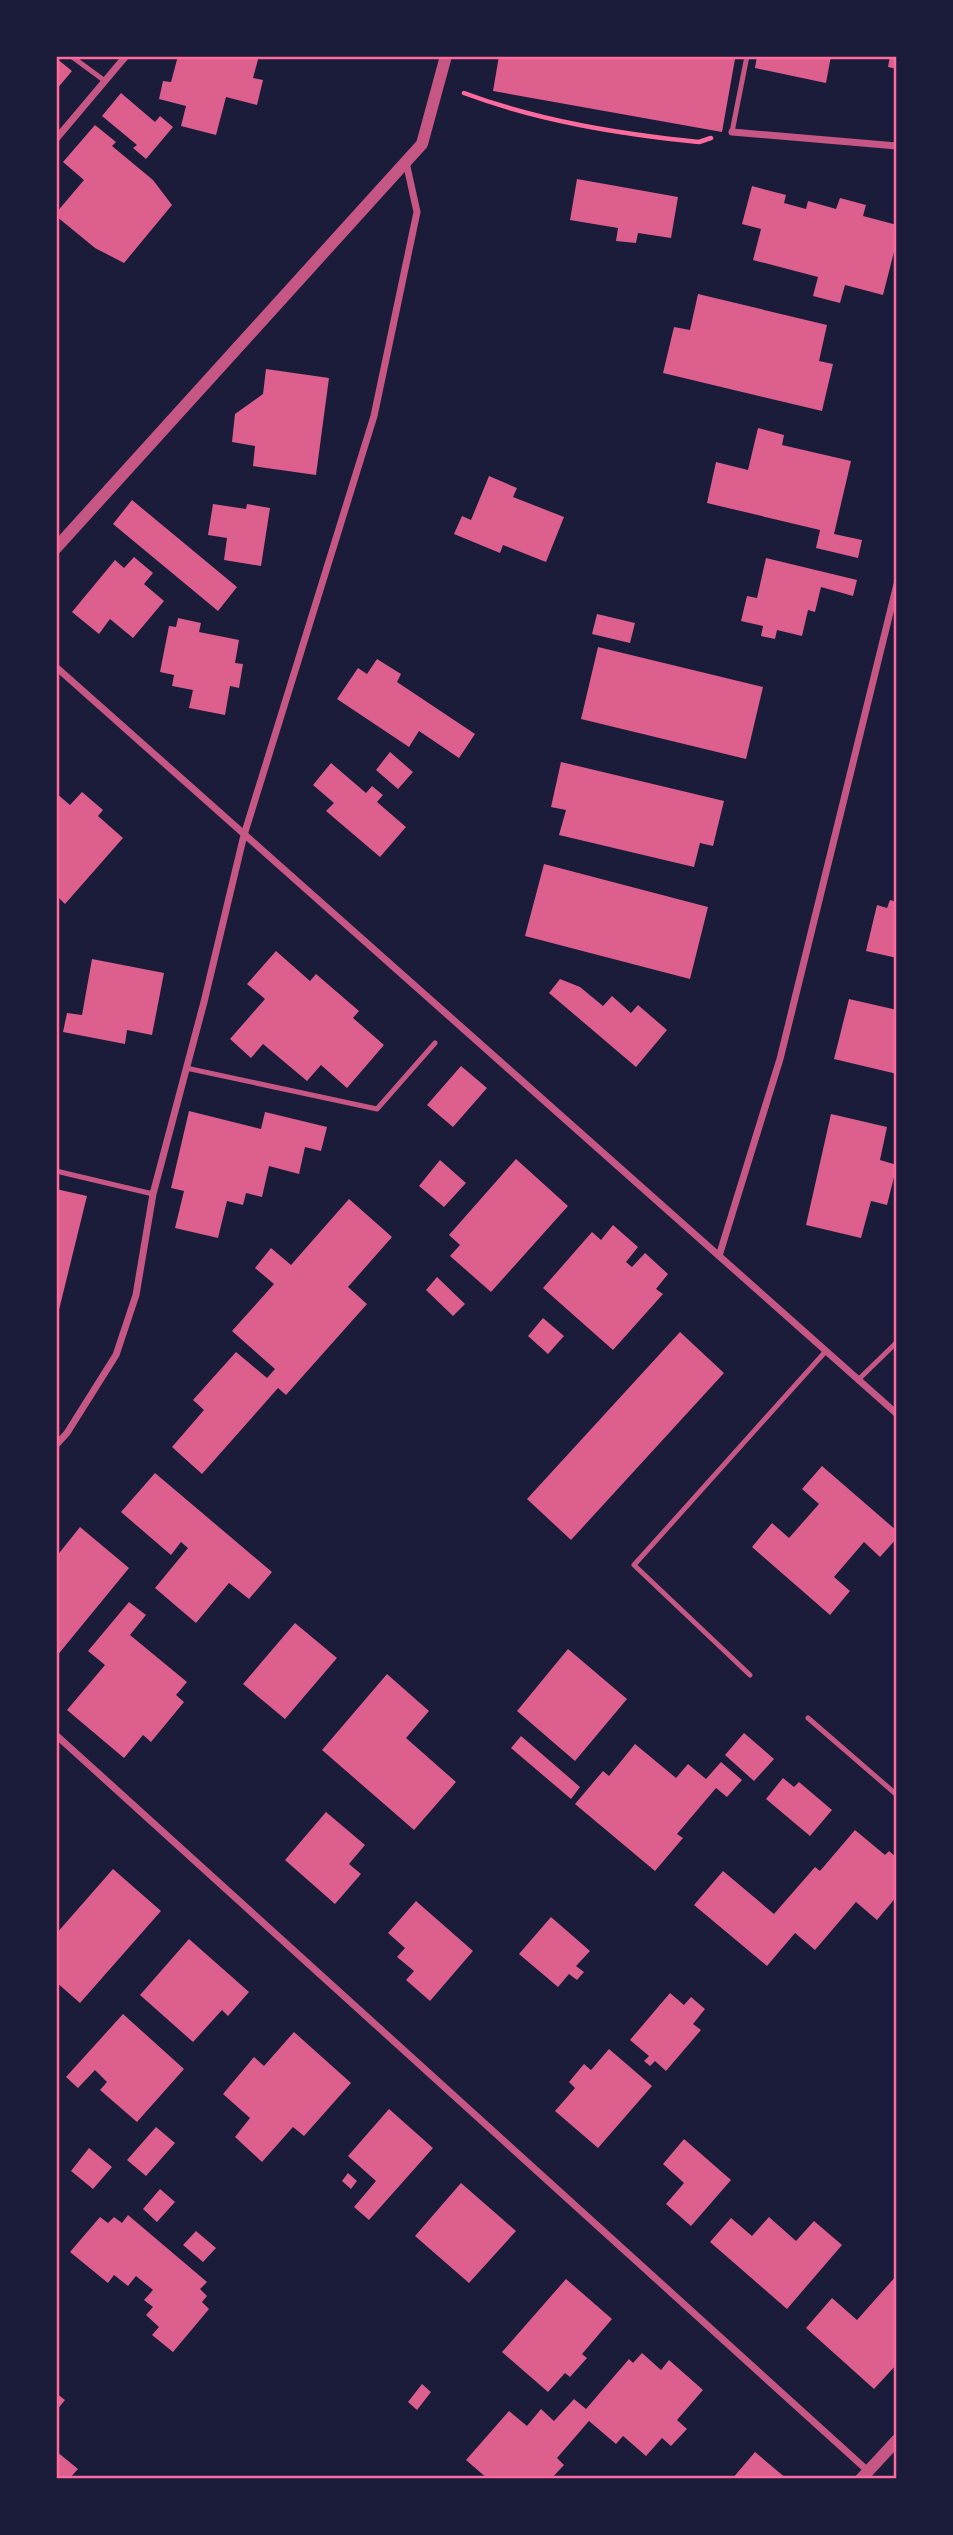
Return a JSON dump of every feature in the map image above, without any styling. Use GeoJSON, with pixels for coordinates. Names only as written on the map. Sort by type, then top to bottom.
{"type":"FeatureCollection","features":[{"type":"Feature","properties":{"kind":"street"},"geometry":{"type":"LineString","coordinates":[[56,139],[126,56]]}},
{"type":"Feature","properties":{"kind":"street"},"geometry":{"type":"LineString","coordinates":[[56,548],[422,144],[446,56]]}},
{"type":"Feature","properties":{"kind":"street"},"geometry":{"type":"LineString","coordinates":[[732,132],[897,146]]}},
{"type":"Feature","properties":{"kind":"street"},"geometry":{"type":"LineString","coordinates":[[56,1445],[116,1355],[136,1295],[153,1194],[244,835],[374,416],[417,212],[406,161]]}},
{"type":"Feature","properties":{"kind":"street"},"geometry":{"type":"LineString","coordinates":[[719,1256],[780,1059],[897,584]]}},
{"type":"Feature","properties":{"kind":"street"},"geometry":{"type":"LineString","coordinates":[[56,667],[897,1415]]}},
{"type":"Feature","properties":{"kind":"street"},"geometry":{"type":"LineString","coordinates":[[56,1735],[865,2475],[897,2440]]}},
{"type":"Feature","properties":{"kind":"lane"},"geometry":{"type":"LineString","coordinates":[[71,56],[105,81]]}},
{"type":"Feature","properties":{"kind":"lane"},"geometry":{"type":"LineString","coordinates":[[732,132],[747,56]]}},
{"type":"Feature","properties":{"kind":"lane"},"geometry":{"type":"LineString","coordinates":[[186,1068],[377,1109],[435,1044]]}},
{"type":"Feature","properties":{"kind":"lane"},"geometry":{"type":"LineString","coordinates":[[56,1171],[153,1194]]}},
{"type":"Feature","properties":{"kind":"lane"},"geometry":{"type":"LineString","coordinates":[[858,1380],[897,1342]]}},
{"type":"Feature","properties":{"kind":"lane"},"geometry":{"type":"LineString","coordinates":[[750,1675],[634,1565],[826,1351]]}},
{"type":"Feature","properties":{"kind":"lane"},"geometry":{"type":"LineString","coordinates":[[807,1718],[897,1794]]}},
{"type":"Feature","properties":{"kind":"path"},"geometry":{"type":"LineString","coordinates":[[438,83],[498,106],[581,126],[699,142],[732,132]]}},
{"type":"Feature","properties":{"kind":"building"},"geometry":{"type":"Polygon","coordinates":[[[178,56],[259,56],[253,78],[263,80],[257,105],[226,97],[216,135],[181,126],[186,106],[159,99],[163,81],[171,82],[178,56]]]}},
{"type":"Feature","properties":{"kind":"building"},"geometry":{"type":"Polygon","coordinates":[[[499,56],[720,56],[735,59],[722,132],[493,91],[499,56]]]}},
{"type":"Feature","properties":{"kind":"building"},"geometry":{"type":"Polygon","coordinates":[[[757,56],[831,56],[826,83],[755,68],[757,56]]]}},
{"type":"Feature","properties":{"kind":"building"},"geometry":{"type":"Polygon","coordinates":[[[890,56],[897,56],[897,69],[888,67],[890,56]]]}},
{"type":"Feature","properties":{"kind":"building"},"geometry":{"type":"Polygon","coordinates":[[[56,58],[72,71],[56,90],[56,58]]]}},
{"type":"Feature","properties":{"kind":"building"},"geometry":{"type":"Polygon","coordinates":[[[121,93],[155,122],[160,116],[173,127],[146,159],[133,148],[137,145],[102,116],[121,93]]]}},
{"type":"Feature","properties":{"kind":"building"},"geometry":{"type":"Polygon","coordinates":[[[95,125],[116,142],[112,146],[153,180],[172,205],[124,263],[95,248],[56,216],[84,180],[63,162],[95,125]]]}},
{"type":"Feature","properties":{"kind":"building"},"geometry":{"type":"Polygon","coordinates":[[[577,179],[678,197],[671,238],[638,233],[636,243],[616,241],[618,228],[570,220],[577,179]]]}},
{"type":"Feature","properties":{"kind":"building"},"geometry":{"type":"Polygon","coordinates":[[[752,186],[786,195],[784,203],[806,209],[808,201],[836,209],[840,198],[866,205],[863,216],[897,225],[897,249],[895,248],[883,295],[845,285],[840,303],[813,296],[818,277],[753,260],[761,229],[742,224],[752,186]]]}},
{"type":"Feature","properties":{"kind":"building"},"geometry":{"type":"Polygon","coordinates":[[[698,294],[827,325],[819,361],[833,364],[822,411],[663,373],[674,327],[690,330],[698,294]]]}},
{"type":"Feature","properties":{"kind":"building"},"geometry":{"type":"Polygon","coordinates":[[[266,369],[329,378],[316,475],[253,466],[255,446],[232,442],[235,414],[263,394],[266,369]]]}},
{"type":"Feature","properties":{"kind":"building"},"geometry":{"type":"Polygon","coordinates":[[[758,428],[784,435],[782,445],[851,461],[834,534],[862,540],[858,558],[816,548],[820,530],[707,503],[716,462],[748,470],[758,428]]]}},
{"type":"Feature","properties":{"kind":"building"},"geometry":{"type":"Polygon","coordinates":[[[489,476],[517,488],[513,497],[564,517],[546,562],[503,545],[500,553],[454,534],[462,516],[471,520],[489,476]]]}},
{"type":"Feature","properties":{"kind":"building"},"geometry":{"type":"Polygon","coordinates":[[[132,500],[237,587],[218,611],[113,524],[132,500]]]}},
{"type":"Feature","properties":{"kind":"building"},"geometry":{"type":"Polygon","coordinates":[[[213,504],[246,509],[247,504],[270,508],[261,566],[224,560],[227,538],[208,535],[213,504]]]}},
{"type":"Feature","properties":{"kind":"building"},"geometry":{"type":"Polygon","coordinates":[[[134,557],[153,573],[144,584],[164,601],[133,638],[110,619],[99,634],[72,612],[115,560],[124,568],[134,557]]]}},
{"type":"Feature","properties":{"kind":"building"},"geometry":{"type":"Polygon","coordinates":[[[766,558],[857,580],[853,596],[821,587],[815,612],[808,610],[802,636],[777,630],[775,639],[761,636],[763,626],[741,621],[747,596],[757,598],[766,558]]]}},
{"type":"Feature","properties":{"kind":"building"},"geometry":{"type":"Polygon","coordinates":[[[597,614],[635,623],[630,643],[592,634],[597,614]]]}},
{"type":"Feature","properties":{"kind":"building"},"geometry":{"type":"Polygon","coordinates":[[[178,618],[201,623],[199,632],[239,640],[235,663],[243,664],[239,688],[230,686],[225,715],[189,708],[193,690],[172,686],[174,675],[160,672],[169,626],[176,627],[178,618]]]}},
{"type":"Feature","properties":{"kind":"building"},"geometry":{"type":"Polygon","coordinates":[[[598,647],[763,687],[746,759],[581,719],[598,647]]]}},
{"type":"Feature","properties":{"kind":"building"},"geometry":{"type":"Polygon","coordinates":[[[377,659],[401,674],[397,682],[475,734],[459,758],[419,731],[409,747],[337,699],[358,668],[367,674],[377,659]]]}},
{"type":"Feature","properties":{"kind":"building"},"geometry":{"type":"Polygon","coordinates":[[[390,752],[413,772],[398,789],[376,770],[390,752]]]}},
{"type":"Feature","properties":{"kind":"building"},"geometry":{"type":"Polygon","coordinates":[[[561,762],[724,801],[713,846],[700,843],[694,867],[559,835],[566,810],[551,807],[561,762]]]}},
{"type":"Feature","properties":{"kind":"building"},"geometry":{"type":"Polygon","coordinates":[[[331,763],[366,793],[372,786],[383,795],[377,802],[406,827],[380,857],[326,811],[334,803],[313,785],[331,763]]]}},
{"type":"Feature","properties":{"kind":"building"},"geometry":{"type":"Polygon","coordinates":[[[82,792],[103,810],[98,816],[123,838],[65,904],[56,895],[56,793],[70,805],[82,792]]]}},
{"type":"Feature","properties":{"kind":"building"},"geometry":{"type":"Polygon","coordinates":[[[544,864],[708,907],[690,979],[525,936],[544,864]]]}},
{"type":"Feature","properties":{"kind":"building"},"geometry":{"type":"Polygon","coordinates":[[[890,900],[897,902],[897,958],[866,951],[877,905],[887,908],[890,900]]]}},
{"type":"Feature","properties":{"kind":"building"},"geometry":{"type":"Polygon","coordinates":[[[276,951],[310,981],[316,974],[359,1011],[353,1018],[384,1045],[347,1088],[321,1065],[307,1081],[263,1044],[251,1058],[230,1039],[265,999],[247,984],[276,951]]]}},
{"type":"Feature","properties":{"kind":"building"},"geometry":{"type":"Polygon","coordinates":[[[92,959],[164,973],[152,1035],[127,1030],[125,1044],[63,1032],[67,1013],[82,1015],[92,959]]]}},
{"type":"Feature","properties":{"kind":"building"},"geometry":{"type":"Polygon","coordinates":[[[560,979],[580,987],[603,1006],[612,996],[631,1013],[638,1005],[667,1030],[636,1067],[549,993],[560,979]]]}},
{"type":"Feature","properties":{"kind":"building"},"geometry":{"type":"Polygon","coordinates":[[[849,999],[897,1010],[897,1074],[834,1059],[849,999]]]}},
{"type":"Feature","properties":{"kind":"building"},"geometry":{"type":"Polygon","coordinates":[[[461,1066],[487,1088],[453,1127],[427,1105],[461,1066]]]}},
{"type":"Feature","properties":{"kind":"building"},"geometry":{"type":"Polygon","coordinates":[[[189,1111],[261,1129],[265,1112],[327,1127],[321,1151],[305,1147],[299,1174],[269,1166],[262,1197],[246,1193],[243,1205],[227,1201],[218,1238],[175,1228],[184,1191],[171,1188],[189,1111]]]}},
{"type":"Feature","properties":{"kind":"building"},"geometry":{"type":"Polygon","coordinates":[[[831,1114],[887,1127],[880,1160],[897,1165],[887,1205],[871,1201],[861,1238],[806,1225],[831,1114]]]}},
{"type":"Feature","properties":{"kind":"building"},"geometry":{"type":"Polygon","coordinates":[[[516,1159],[568,1206],[491,1292],[450,1256],[460,1245],[449,1235],[516,1159]]]}},
{"type":"Feature","properties":{"kind":"building"},"geometry":{"type":"Polygon","coordinates":[[[440,1160],[466,1183],[444,1207],[419,1186],[440,1160]]]}},
{"type":"Feature","properties":{"kind":"building"},"geometry":{"type":"Polygon","coordinates":[[[56,1189],[87,1196],[57,1318],[56,1318],[56,1189]]]}},
{"type":"Feature","properties":{"kind":"building"},"geometry":{"type":"Polygon","coordinates":[[[349,1199],[392,1237],[348,1287],[367,1304],[286,1395],[278,1388],[202,1474],[172,1447],[204,1410],[193,1400],[236,1352],[267,1378],[275,1369],[232,1331],[274,1284],[255,1268],[271,1248],[291,1265],[349,1199]]]}},
{"type":"Feature","properties":{"kind":"building"},"geometry":{"type":"Polygon","coordinates":[[[613,1225],[638,1247],[626,1262],[632,1267],[645,1253],[668,1274],[656,1289],[663,1294],[613,1350],[543,1288],[592,1232],[601,1240],[613,1225]]]}},
{"type":"Feature","properties":{"kind":"building"},"geometry":{"type":"Polygon","coordinates":[[[437,1277],[465,1304],[453,1316],[426,1290],[437,1277]]]}},
{"type":"Feature","properties":{"kind":"building"},"geometry":{"type":"Polygon","coordinates":[[[543,1318],[564,1336],[548,1354],[528,1336],[543,1318]]]}},
{"type":"Feature","properties":{"kind":"building"},"geometry":{"type":"Polygon","coordinates":[[[680,1332],[724,1373],[571,1540],[527,1499],[680,1332]]]}},
{"type":"Feature","properties":{"kind":"building"},"geometry":{"type":"Polygon","coordinates":[[[822,1466],[897,1531],[897,1538],[880,1557],[864,1542],[834,1577],[850,1591],[830,1615],[752,1547],[772,1523],[789,1538],[819,1504],[802,1489],[822,1466]]]}},
{"type":"Feature","properties":{"kind":"building"},"geometry":{"type":"Polygon","coordinates":[[[155,1473],[272,1572],[249,1599],[229,1583],[196,1623],[155,1588],[188,1548],[181,1542],[171,1555],[121,1512],[155,1473]]]}},
{"type":"Feature","properties":{"kind":"building"},"geometry":{"type":"Polygon","coordinates":[[[80,1527],[129,1568],[56,1657],[56,1557],[80,1527]]]}},
{"type":"Feature","properties":{"kind":"building"},"geometry":{"type":"Polygon","coordinates":[[[129,1602],[146,1615],[130,1635],[187,1682],[176,1695],[184,1702],[151,1742],[143,1735],[124,1758],[67,1710],[105,1665],[88,1651],[129,1602]]]}},
{"type":"Feature","properties":{"kind":"building"},"geometry":{"type":"Polygon","coordinates":[[[295,1623],[337,1658],[285,1719],[243,1684],[295,1623]]]}},
{"type":"Feature","properties":{"kind":"building"},"geometry":{"type":"Polygon","coordinates":[[[568,1649],[627,1699],[575,1761],[517,1711],[568,1649]]]}},
{"type":"Feature","properties":{"kind":"building"},"geometry":{"type":"Polygon","coordinates":[[[387,1674],[429,1711],[406,1738],[456,1782],[414,1830],[322,1750],[387,1674]]]}},
{"type":"Feature","properties":{"kind":"building"},"geometry":{"type":"Polygon","coordinates":[[[744,1733],[774,1759],[754,1781],[725,1755],[744,1733]]]}},
{"type":"Feature","properties":{"kind":"building"},"geometry":{"type":"Polygon","coordinates":[[[521,1736],[580,1787],[571,1799],[511,1748],[521,1736]]]}},
{"type":"Feature","properties":{"kind":"building"},"geometry":{"type":"Polygon","coordinates":[[[635,1744],[676,1778],[688,1764],[706,1779],[721,1762],[742,1780],[727,1797],[716,1788],[677,1834],[683,1838],[655,1871],[575,1804],[603,1771],[609,1776],[635,1744]]]}},
{"type":"Feature","properties":{"kind":"building"},"geometry":{"type":"Polygon","coordinates":[[[783,1778],[794,1787],[799,1782],[832,1810],[810,1836],[766,1799],[783,1778]]]}},
{"type":"Feature","properties":{"kind":"building"},"geometry":{"type":"Polygon","coordinates":[[[326,1812],[365,1845],[349,1864],[361,1874],[335,1904],[285,1860],[326,1812]]]}},
{"type":"Feature","properties":{"kind":"building"},"geometry":{"type":"Polygon","coordinates":[[[855,1830],[885,1855],[889,1851],[897,1858],[897,1896],[877,1920],[856,1902],[815,1950],[795,1933],[767,1966],[694,1905],[723,1871],[774,1914],[815,1867],[820,1871],[855,1830]]]}},
{"type":"Feature","properties":{"kind":"building"},"geometry":{"type":"Polygon","coordinates":[[[113,1869],[161,1911],[80,2003],[56,1982],[56,1934],[113,1869]]]}},
{"type":"Feature","properties":{"kind":"building"},"geometry":{"type":"Polygon","coordinates":[[[416,1901],[473,1951],[430,2001],[406,1980],[414,1971],[397,1957],[405,1948],[388,1933],[416,1901]]]}},
{"type":"Feature","properties":{"kind":"building"},"geometry":{"type":"Polygon","coordinates":[[[551,1917],[590,1951],[576,1966],[584,1972],[577,1980],[569,1974],[558,1987],[519,1954],[551,1917]]]}},
{"type":"Feature","properties":{"kind":"building"},"geometry":{"type":"Polygon","coordinates":[[[189,1939],[249,1992],[228,2016],[222,2010],[193,2042],[140,1995],[189,1939]]]}},
{"type":"Feature","properties":{"kind":"building"},"geometry":{"type":"Polygon","coordinates":[[[670,1993],[684,2005],[691,1997],[705,2009],[693,2024],[701,2030],[666,2071],[655,2061],[650,2066],[644,2061],[649,2056],[630,2040],[670,1993]]]}},
{"type":"Feature","properties":{"kind":"building"},"geometry":{"type":"Polygon","coordinates":[[[123,2014],[184,2069],[137,2122],[100,2090],[107,2082],[95,2070],[78,2088],[66,2077],[123,2014]]]}},
{"type":"Feature","properties":{"kind":"building"},"geometry":{"type":"Polygon","coordinates":[[[294,2032],[351,2083],[304,2136],[293,2127],[262,2162],[235,2137],[250,2118],[223,2094],[254,2057],[264,2066],[294,2032]]]}},
{"type":"Feature","properties":{"kind":"building"},"geometry":{"type":"Polygon","coordinates":[[[609,2049],[652,2086],[598,2148],[555,2111],[575,2088],[569,2082],[584,2064],[591,2070],[609,2049]]]}},
{"type":"Feature","properties":{"kind":"building"},"geometry":{"type":"Polygon","coordinates":[[[389,2109],[433,2148],[369,2220],[354,2207],[376,2181],[348,2156],[389,2109]]]}},
{"type":"Feature","properties":{"kind":"building"},"geometry":{"type":"Polygon","coordinates":[[[156,2127],[175,2143],[146,2176],[127,2160],[156,2127]]]}},
{"type":"Feature","properties":{"kind":"building"},"geometry":{"type":"Polygon","coordinates":[[[684,2139],[731,2180],[691,2226],[666,2204],[684,2183],[663,2164],[684,2139]]]}},
{"type":"Feature","properties":{"kind":"building"},"geometry":{"type":"Polygon","coordinates":[[[89,2148],[112,2167],[93,2189],[71,2171],[89,2148]]]}},
{"type":"Feature","properties":{"kind":"building"},"geometry":{"type":"Polygon","coordinates":[[[348,2173],[357,2181],[351,2189],[342,2181],[348,2173]]]}},
{"type":"Feature","properties":{"kind":"building"},"geometry":{"type":"Polygon","coordinates":[[[461,2183],[516,2231],[469,2283],[415,2236],[461,2183]]]}},
{"type":"Feature","properties":{"kind":"building"},"geometry":{"type":"Polygon","coordinates":[[[160,2189],[175,2202],[157,2222],[143,2209],[160,2189]]]}},
{"type":"Feature","properties":{"kind":"building"},"geometry":{"type":"Polygon","coordinates":[[[128,2215],[207,2282],[200,2289],[207,2296],[202,2302],[209,2309],[173,2352],[152,2335],[159,2327],[146,2315],[153,2307],[144,2300],[153,2290],[136,2276],[128,2286],[114,2275],[108,2283],[70,2252],[100,2217],[108,2223],[114,2217],[122,2223],[128,2215]]]}},
{"type":"Feature","properties":{"kind":"building"},"geometry":{"type":"Polygon","coordinates":[[[769,2217],[796,2241],[814,2221],[842,2245],[787,2309],[710,2242],[731,2218],[752,2236],[769,2217]]]}},
{"type":"Feature","properties":{"kind":"building"},"geometry":{"type":"Polygon","coordinates":[[[196,2231],[216,2248],[203,2262],[183,2245],[196,2231]]]}},
{"type":"Feature","properties":{"kind":"building"},"geometry":{"type":"Polygon","coordinates":[[[897,2275],[897,2364],[874,2389],[806,2328],[832,2298],[857,2320],[897,2275]]]}},
{"type":"Feature","properties":{"kind":"building"},"geometry":{"type":"Polygon","coordinates":[[[566,2279],[612,2319],[582,2354],[587,2358],[570,2377],[565,2373],[548,2392],[502,2352],[566,2279]]]}},
{"type":"Feature","properties":{"kind":"building"},"geometry":{"type":"Polygon","coordinates":[[[642,2353],[661,2370],[669,2360],[703,2390],[677,2420],[687,2429],[671,2446],[662,2438],[646,2456],[623,2436],[616,2444],[589,2421],[557,2458],[564,2465],[551,2479],[488,2479],[466,2460],[509,2411],[527,2426],[541,2409],[554,2421],[574,2399],[586,2409],[629,2359],[633,2363],[642,2353]]]}},
{"type":"Feature","properties":{"kind":"building"},"geometry":{"type":"Polygon","coordinates":[[[422,2384],[431,2392],[417,2410],[408,2402],[422,2384]]]}},
{"type":"Feature","properties":{"kind":"building"},"geometry":{"type":"Polygon","coordinates":[[[56,2393],[65,2400],[56,2411],[56,2393]]]}},
{"type":"Feature","properties":{"kind":"building"},"geometry":{"type":"Polygon","coordinates":[[[56,2451],[78,2469],[69,2479],[56,2479],[56,2451]]]}},
{"type":"Feature","properties":{"kind":"building"},"geometry":{"type":"Polygon","coordinates":[[[755,2452],[787,2479],[732,2479],[755,2452]]]}}]}
